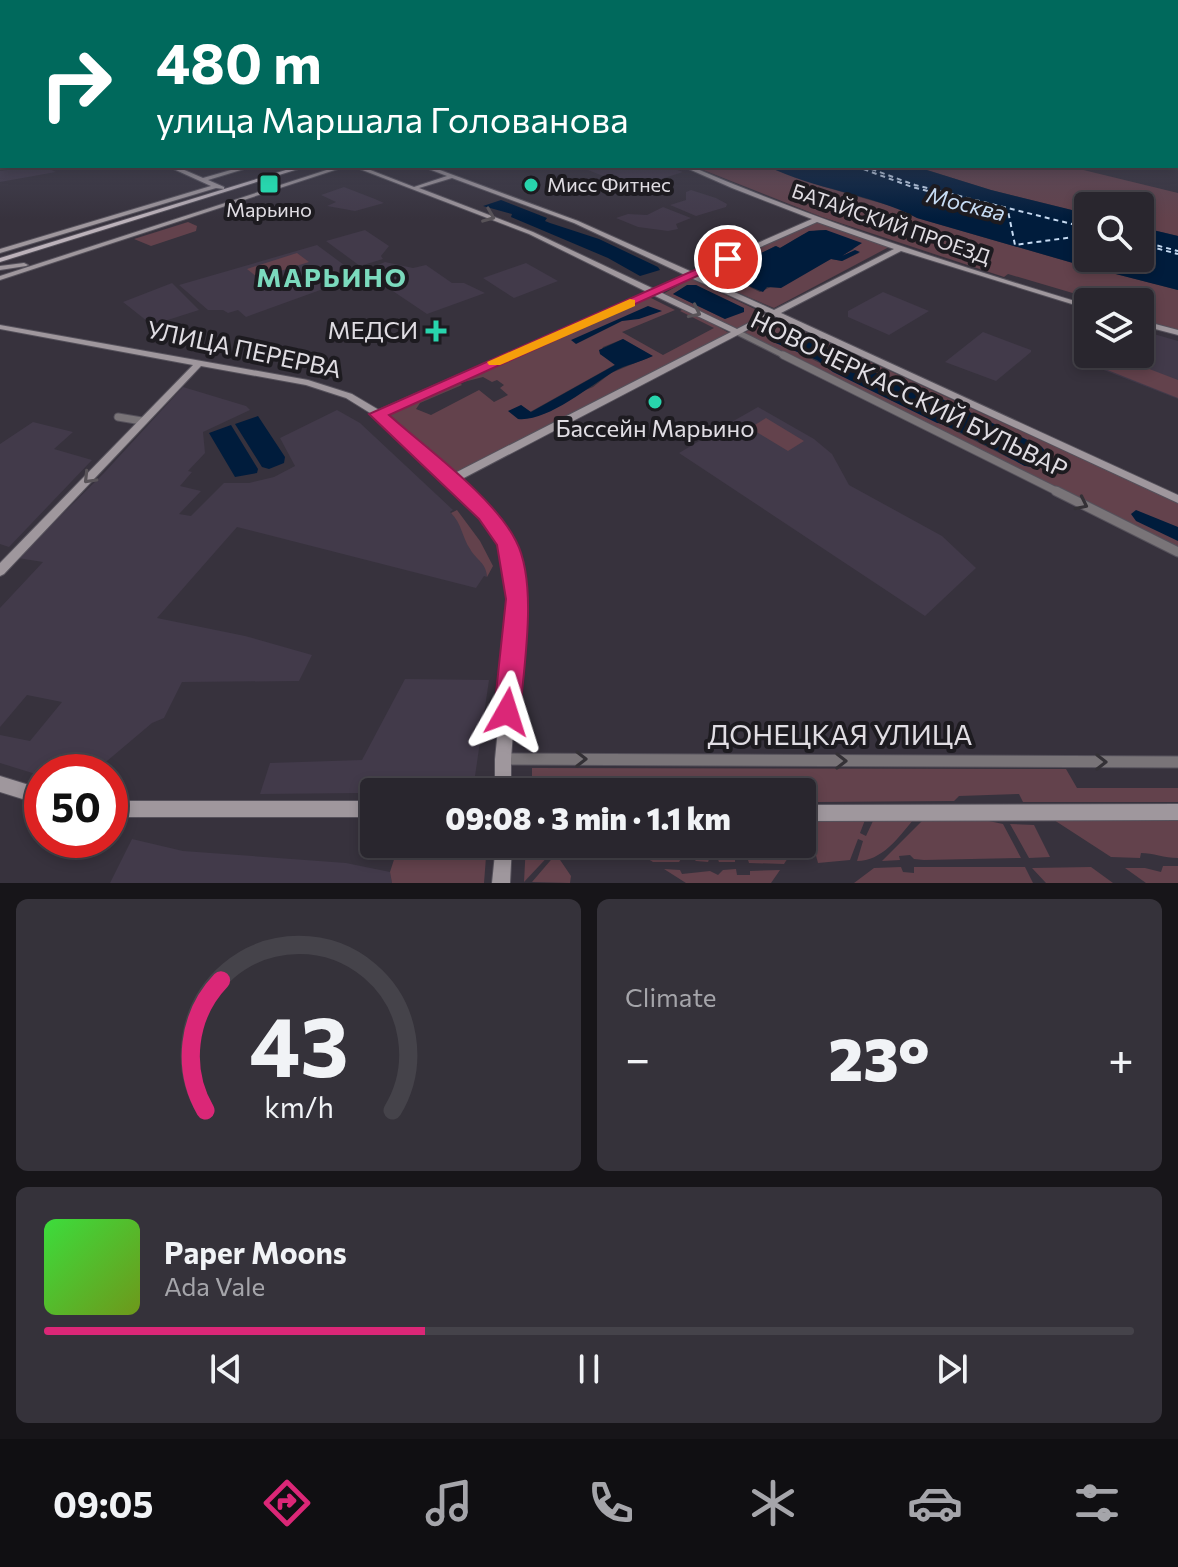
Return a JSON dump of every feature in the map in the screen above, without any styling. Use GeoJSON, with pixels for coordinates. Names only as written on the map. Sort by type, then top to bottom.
{"type":"FeatureCollection","features":[{"type":"Feature","properties":{"kind":"main road"},"geometry":{"type":"LineString","coordinates":[[0,256],[287,168]]}},
{"type":"Feature","properties":{"kind":"main road"},"geometry":{"type":"LineString","coordinates":[[0,256],[298,168]]}},
{"type":"Feature","properties":{"kind":"street"},"geometry":{"type":"LineString","coordinates":[[175,168],[219,187]]}},
{"type":"Feature","properties":{"kind":"street"},"geometry":{"type":"LineString","coordinates":[[203,180],[244,168]]}},
{"type":"Feature","properties":{"kind":"street"},"geometry":{"type":"LineString","coordinates":[[0,278],[338,168]]}},
{"type":"Feature","properties":{"kind":"street","name":"НОВОЧЕРКАССКИЙ БУЛЬВАР"},"geometry":{"type":"LineString","coordinates":[[361,168],[531,233],[1178,552]]}},
{"type":"Feature","properties":{"kind":"street","name":"НОВОЧЕРКАССКИЙ БУЛЬВАР"},"geometry":{"type":"LineString","coordinates":[[429,168],[538,206],[1178,499]]}},
{"type":"Feature","properties":{"kind":"street","name":"БАТАЙСКИЙ ПРОЕЗД"},"geometry":{"type":"LineString","coordinates":[[690,168],[818,219],[1074,303]]}},
{"type":"Feature","properties":{"kind":"street"},"geometry":{"type":"LineString","coordinates":[[417,187],[450,177]]}},
{"type":"Feature","properties":{"kind":"street"},"geometry":{"type":"LineString","coordinates":[[0,256],[66,231],[219,187]]}},
{"type":"Feature","properties":{"kind":"street"},"geometry":{"type":"LineString","coordinates":[[378,414],[818,219]]}},
{"type":"Feature","properties":{"kind":"street"},"geometry":{"type":"LineString","coordinates":[[66,231],[90,229]]}},
{"type":"Feature","properties":{"kind":"street"},"geometry":{"type":"LineString","coordinates":[[451,480],[901,248]]}},
{"type":"Feature","properties":{"kind":"street"},"geometry":{"type":"LineString","coordinates":[[0,268],[46,263]]}},
{"type":"Feature","properties":{"kind":"street"},"geometry":{"type":"LineString","coordinates":[[1154,326],[1178,333]]}},
{"type":"Feature","properties":{"kind":"street","name":"УЛИЦА ПЕРЕРВА"},"geometry":{"type":"LineString","coordinates":[[0,327],[319,386],[349,396],[378,414],[451,480],[499,530],[507,544],[514,569],[516,617],[503,778]]}},
{"type":"Feature","properties":{"kind":"street"},"geometry":{"type":"LineString","coordinates":[[0,571],[199,363]]}},
{"type":"Feature","properties":{"kind":"street"},"geometry":{"type":"LineString","coordinates":[[118,417],[142,421]]}},
{"type":"Feature","properties":{"kind":"street","name":"ДОНЕЦКАЯ УЛИЦА"},"geometry":{"type":"LineString","coordinates":[[503,759],[1178,762]]}},
{"type":"Feature","properties":{"kind":"street"},"geometry":{"type":"LineString","coordinates":[[0,784],[24,791]]}},
{"type":"Feature","properties":{"kind":"street"},"geometry":{"type":"LineString","coordinates":[[128,809],[360,809]]}},
{"type":"Feature","properties":{"kind":"street"},"geometry":{"type":"LineString","coordinates":[[816,813],[1178,812]]}},
{"type":"Feature","properties":{"kind":"street"},"geometry":{"type":"LineString","coordinates":[[501,883],[503,858]]}},
{"type":"Feature","properties":{"kind":"shaded area"},"geometry":{"type":"Polygon","coordinates":[[[47,168],[56,172],[0,182],[0,171],[47,168]]]}},
{"type":"Feature","properties":{"kind":"shaded area"},"geometry":{"type":"Polygon","coordinates":[[[583,168],[672,168],[683,172],[633,188],[583,168]]]}},
{"type":"Feature","properties":{"kind":"shaded area"},"geometry":{"type":"Polygon","coordinates":[[[698,168],[772,168],[901,209],[917,218],[1074,263],[1074,272],[1108,272],[1178,290],[1178,330],[1154,323],[1154,288],[1074,288],[1074,293],[1008,274],[1004,277],[822,217],[698,168]]]}},
{"type":"Feature","properties":{"kind":"shaded area"},"geometry":{"type":"Polygon","coordinates":[[[920,168],[1075,168],[1178,193],[1178,236],[1154,230],[1154,192],[1074,192],[1074,211],[920,168]]]}},
{"type":"Feature","properties":{"kind":"shaded area"},"geometry":{"type":"Polygon","coordinates":[[[344,187],[384,203],[355,211],[327,206],[336,202],[321,195],[344,187]]]}},
{"type":"Feature","properties":{"kind":"shaded area"},"geometry":{"type":"Polygon","coordinates":[[[691,190],[716,198],[727,204],[726,207],[696,216],[670,205],[686,200],[686,192],[691,190]]]}},
{"type":"Feature","properties":{"kind":"shaded area"},"geometry":{"type":"Polygon","coordinates":[[[663,207],[691,218],[676,224],[678,229],[668,231],[638,227],[616,218],[628,214],[647,215],[663,207]]]}},
{"type":"Feature","properties":{"kind":"shaded area"},"geometry":{"type":"Polygon","coordinates":[[[188,222],[197,226],[196,231],[151,246],[134,239],[188,222]]]}},
{"type":"Feature","properties":{"kind":"shaded area"},"geometry":{"type":"Polygon","coordinates":[[[817,222],[889,247],[774,308],[701,277],[701,274],[817,222]],[[826,230],[813,231],[780,248],[775,246],[724,275],[760,292],[831,259],[842,261],[859,253],[855,251],[841,256],[854,249],[826,230]]]}},
{"type":"Feature","properties":{"kind":"shaded area"},"geometry":{"type":"Polygon","coordinates":[[[365,230],[389,246],[381,256],[383,259],[360,266],[326,241],[365,230]]]}},
{"type":"Feature","properties":{"kind":"shaded area"},"geometry":{"type":"Polygon","coordinates":[[[317,245],[359,276],[246,317],[238,310],[228,313],[208,310],[179,285],[317,245]]]}},
{"type":"Feature","properties":{"kind":"shaded area"},"geometry":{"type":"Polygon","coordinates":[[[297,253],[309,262],[258,278],[247,269],[297,253]]]}},
{"type":"Feature","properties":{"kind":"shaded area"},"geometry":{"type":"Polygon","coordinates":[[[385,262],[413,268],[426,265],[452,283],[464,283],[485,293],[427,314],[363,271],[385,262]]]}},
{"type":"Feature","properties":{"kind":"shaded area"},"geometry":{"type":"Polygon","coordinates":[[[526,263],[558,281],[514,298],[483,278],[526,263]]]}},
{"type":"Feature","properties":{"kind":"shaded area"},"geometry":{"type":"Polygon","coordinates":[[[688,280],[694,280],[765,314],[738,328],[731,328],[663,294],[688,280]],[[696,285],[673,294],[725,319],[732,304],[696,285]]]}},
{"type":"Feature","properties":{"kind":"shaded area"},"geometry":{"type":"Polygon","coordinates":[[[172,283],[199,310],[152,325],[123,302],[172,283]]]}},
{"type":"Feature","properties":{"kind":"shaded area"},"geometry":{"type":"Polygon","coordinates":[[[883,292],[929,311],[889,335],[848,317],[848,311],[883,292]]]}},
{"type":"Feature","properties":{"kind":"shaded area"},"geometry":{"type":"Polygon","coordinates":[[[649,297],[675,310],[622,332],[663,355],[714,328],[680,311],[685,308],[729,333],[459,472],[452,471],[390,415],[393,411],[649,297]],[[623,339],[603,347],[600,354],[616,364],[530,412],[521,405],[518,419],[593,387],[611,373],[652,356],[623,339]],[[483,377],[460,383],[462,385],[420,403],[416,409],[431,415],[479,390],[494,402],[508,395],[500,388],[504,385],[483,377]]]}},
{"type":"Feature","properties":{"kind":"shaded area"},"geometry":{"type":"Polygon","coordinates":[[[772,317],[1178,503],[1178,549],[744,333],[772,317]],[[783,332],[772,339],[1025,466],[1042,447],[964,409],[966,420],[952,422],[939,415],[938,409],[943,405],[957,406],[926,391],[921,394],[917,392],[920,389],[907,383],[904,385],[783,332]]]}},
{"type":"Feature","properties":{"kind":"shaded area"},"geometry":{"type":"Polygon","coordinates":[[[983,332],[1031,352],[996,381],[945,362],[983,332]]]}},
{"type":"Feature","properties":{"kind":"shaded area"},"geometry":{"type":"Polygon","coordinates":[[[1154,334],[1178,341],[1178,399],[1099,368],[1154,368],[1154,334]]]}},
{"type":"Feature","properties":{"kind":"shaded area"},"geometry":{"type":"Polygon","coordinates":[[[1147,368],[1178,380],[1178,398],[1105,369],[1147,368]]]}},
{"type":"Feature","properties":{"kind":"shaded area"},"geometry":{"type":"Polygon","coordinates":[[[183,387],[246,406],[250,410],[203,432],[205,453],[188,471],[192,472],[180,486],[201,491],[179,514],[191,516],[224,483],[249,483],[274,477],[295,466],[280,438],[337,410],[360,423],[453,510],[450,512],[458,520],[470,549],[486,566],[487,577],[484,576],[476,588],[237,527],[157,618],[245,636],[312,655],[299,681],[182,682],[164,718],[152,723],[115,754],[24,754],[24,770],[0,763],[0,735],[30,741],[62,702],[27,695],[0,727],[0,608],[43,562],[18,558],[104,473],[183,387]]]}},
{"type":"Feature","properties":{"kind":"shaded area"},"geometry":{"type":"Polygon","coordinates":[[[758,407],[814,439],[832,454],[849,485],[942,536],[976,568],[925,616],[679,453],[706,437],[712,440],[719,436],[714,432],[758,407]]]}},
{"type":"Feature","properties":{"kind":"shaded area"},"geometry":{"type":"Polygon","coordinates":[[[766,418],[804,441],[788,451],[750,428],[766,418]]]}},
{"type":"Feature","properties":{"kind":"shaded area"},"geometry":{"type":"Polygon","coordinates":[[[33,422],[73,432],[54,449],[92,460],[9,547],[0,544],[0,444],[33,422]]]}},
{"type":"Feature","properties":{"kind":"shaded area"},"geometry":{"type":"Polygon","coordinates":[[[457,510],[480,541],[493,566],[487,577],[485,568],[470,549],[451,513],[457,510]]]}},
{"type":"Feature","properties":{"kind":"shaded area"},"geometry":{"type":"Polygon","coordinates":[[[405,679],[489,680],[475,778],[360,778],[360,793],[260,794],[270,763],[362,760],[405,679]]]}},
{"type":"Feature","properties":{"kind":"shaded area"},"geometry":{"type":"Polygon","coordinates":[[[532,768],[1066,769],[1077,788],[1178,788],[1178,802],[1023,802],[1019,794],[959,796],[954,801],[816,802],[816,778],[532,778],[532,768]]]}},
{"type":"Feature","properties":{"kind":"shaded area"},"geometry":{"type":"Polygon","coordinates":[[[818,820],[865,820],[860,833],[866,836],[873,821],[913,820],[889,847],[874,857],[857,861],[863,841],[858,839],[850,860],[818,863],[818,820]]]}},
{"type":"Feature","properties":{"kind":"shaded area"},"geometry":{"type":"Polygon","coordinates":[[[984,820],[1003,824],[1021,858],[924,860],[914,859],[910,855],[899,856],[900,860],[882,861],[922,821],[984,820]]]}},
{"type":"Feature","properties":{"kind":"shaded area"},"geometry":{"type":"Polygon","coordinates":[[[1054,820],[1178,820],[1178,858],[1141,853],[1140,858],[1111,857],[1054,820]]]}},
{"type":"Feature","properties":{"kind":"shaded area"},"geometry":{"type":"Polygon","coordinates":[[[1010,824],[1034,825],[1050,857],[1029,858],[1010,824]]]}},
{"type":"Feature","properties":{"kind":"shaded area"},"geometry":{"type":"Polygon","coordinates":[[[132,839],[183,851],[346,863],[390,872],[392,883],[110,883],[122,858],[128,858],[132,839]]]}},
{"type":"Feature","properties":{"kind":"shaded area"},"geometry":{"type":"Polygon","coordinates":[[[394,858],[486,858],[484,883],[392,883],[390,872],[394,858]]]}},
{"type":"Feature","properties":{"kind":"shaded area"},"geometry":{"type":"Polygon","coordinates":[[[525,858],[546,858],[524,882],[525,858]]]}},
{"type":"Feature","properties":{"kind":"shaded area"},"geometry":{"type":"Polygon","coordinates":[[[553,858],[559,858],[571,876],[570,883],[532,882],[553,858]]]}},
{"type":"Feature","properties":{"kind":"shaded area"},"geometry":{"type":"Polygon","coordinates":[[[647,858],[682,858],[679,862],[653,862],[647,858]]]}},
{"type":"Feature","properties":{"kind":"shaded area"},"geometry":{"type":"Polygon","coordinates":[[[693,858],[710,858],[708,862],[693,858]]]}},
{"type":"Feature","properties":{"kind":"shaded area"},"geometry":{"type":"Polygon","coordinates":[[[717,858],[735,858],[735,862],[719,862],[717,858]]]}},
{"type":"Feature","properties":{"kind":"shaded area"},"geometry":{"type":"Polygon","coordinates":[[[747,858],[788,858],[784,864],[749,863],[747,858]]]}},
{"type":"Feature","properties":{"kind":"shaded area"},"geometry":{"type":"Polygon","coordinates":[[[1163,866],[1178,866],[1178,883],[1146,883],[1125,868],[1161,872],[1163,866]]]}},
{"type":"Feature","properties":{"kind":"shaded area"},"geometry":{"type":"Polygon","coordinates":[[[901,867],[903,872],[914,873],[914,867],[1025,867],[1033,883],[854,883],[874,868],[901,867]]]}},
{"type":"Feature","properties":{"kind":"shaded area"},"geometry":{"type":"Polygon","coordinates":[[[1091,867],[1113,883],[1046,883],[1032,868],[1091,867]]]}},
{"type":"Feature","properties":{"kind":"shaded area"},"geometry":{"type":"Polygon","coordinates":[[[664,869],[680,870],[682,874],[710,871],[718,875],[723,870],[736,869],[737,875],[750,875],[750,871],[780,870],[771,883],[686,883],[664,869]]]}},
{"type":"Feature","properties":{"kind":"water","name":"Москва"},"geometry":{"type":"Polygon","coordinates":[[[772,168],[920,168],[1074,211],[1074,263],[917,218],[880,203],[772,168]]]}},
{"type":"Feature","properties":{"kind":"water"},"geometry":{"type":"Polygon","coordinates":[[[501,200],[547,218],[545,221],[550,223],[599,239],[660,270],[640,276],[608,258],[511,217],[512,214],[483,206],[501,200]]]}},
{"type":"Feature","properties":{"kind":"water"},"geometry":{"type":"Polygon","coordinates":[[[826,230],[862,243],[842,256],[855,250],[860,252],[842,261],[831,259],[781,288],[767,287],[763,292],[732,279],[722,271],[776,246],[780,248],[809,231],[826,230]]]}},
{"type":"Feature","properties":{"kind":"water"},"geometry":{"type":"Polygon","coordinates":[[[1154,230],[1178,236],[1178,290],[1108,272],[1154,272],[1154,230]]]}},
{"type":"Feature","properties":{"kind":"water"},"geometry":{"type":"Polygon","coordinates":[[[687,285],[696,285],[744,308],[744,312],[725,319],[673,294],[687,285]]]}},
{"type":"Feature","properties":{"kind":"water"},"geometry":{"type":"Polygon","coordinates":[[[648,306],[662,311],[622,321],[576,344],[571,340],[648,306]]]}},
{"type":"Feature","properties":{"kind":"water"},"geometry":{"type":"Polygon","coordinates":[[[788,329],[822,344],[833,354],[903,385],[907,383],[921,389],[918,393],[925,391],[1042,447],[1047,453],[1032,467],[1025,466],[833,372],[817,360],[773,342],[771,339],[788,329]]]}},
{"type":"Feature","properties":{"kind":"water"},"geometry":{"type":"Polygon","coordinates":[[[623,339],[653,356],[613,372],[542,415],[518,419],[508,411],[521,405],[531,412],[615,365],[599,350],[623,339]]]}},
{"type":"Feature","properties":{"kind":"water"},"geometry":{"type":"Polygon","coordinates":[[[258,416],[285,457],[284,463],[269,469],[262,467],[235,424],[258,416]]]}},
{"type":"Feature","properties":{"kind":"water"},"geometry":{"type":"Polygon","coordinates":[[[231,425],[258,469],[257,473],[235,477],[209,433],[231,425]]]}},
{"type":"Feature","properties":{"kind":"water"},"geometry":{"type":"Polygon","coordinates":[[[1136,510],[1178,527],[1178,541],[1136,521],[1131,514],[1136,510]]]}},
{"type":"Feature","properties":{"kind":"ferry route"},"geometry":{"type":"LineString","coordinates":[[860,168],[912,187],[1008,211],[1015,245],[1074,237]]}},
{"type":"Feature","properties":{"kind":"ferry route"},"geometry":{"type":"LineString","coordinates":[[868,168],[915,185],[1074,225]]}},
{"type":"Feature","properties":{"kind":"ferry route"},"geometry":{"type":"LineString","coordinates":[[1154,245],[1178,251]]}},
{"type":"Feature","properties":{"kind":"ferry route"},"geometry":{"type":"LineString","coordinates":[[1154,248],[1178,254]]}},
{"type":"Feature","properties":{"kind":"slow traffic"},"geometry":{"type":"LineString","coordinates":[[495,362],[630,303]]}},
{"type":"Feature","properties":{"kind":"place","name":"Марьино"},"geometry":{"type":"Point","coordinates":[269,184]}},
{"type":"Feature","properties":{"kind":"place","name":"Мисс Фитнес"},"geometry":{"type":"Point","coordinates":[531,185]}},
{"type":"Feature","properties":{"kind":"place","name":"МЕДСИ"},"geometry":{"type":"Point","coordinates":[436,331]}},
{"type":"Feature","properties":{"kind":"place","name":"Бассейн Марьино"},"geometry":{"type":"Point","coordinates":[655,402]}},
{"type":"Feature","properties":{"kind":"district","name":"МАРЬИНО"},"geometry":{"type":"Point","coordinates":[332,278]}},
{"type":"Feature","properties":{"kind":"route"},"geometry":{"type":"LineString","coordinates":[[507,712],[517,599],[514,569],[507,544],[487,514],[378,414],[728,259]]}}]}
